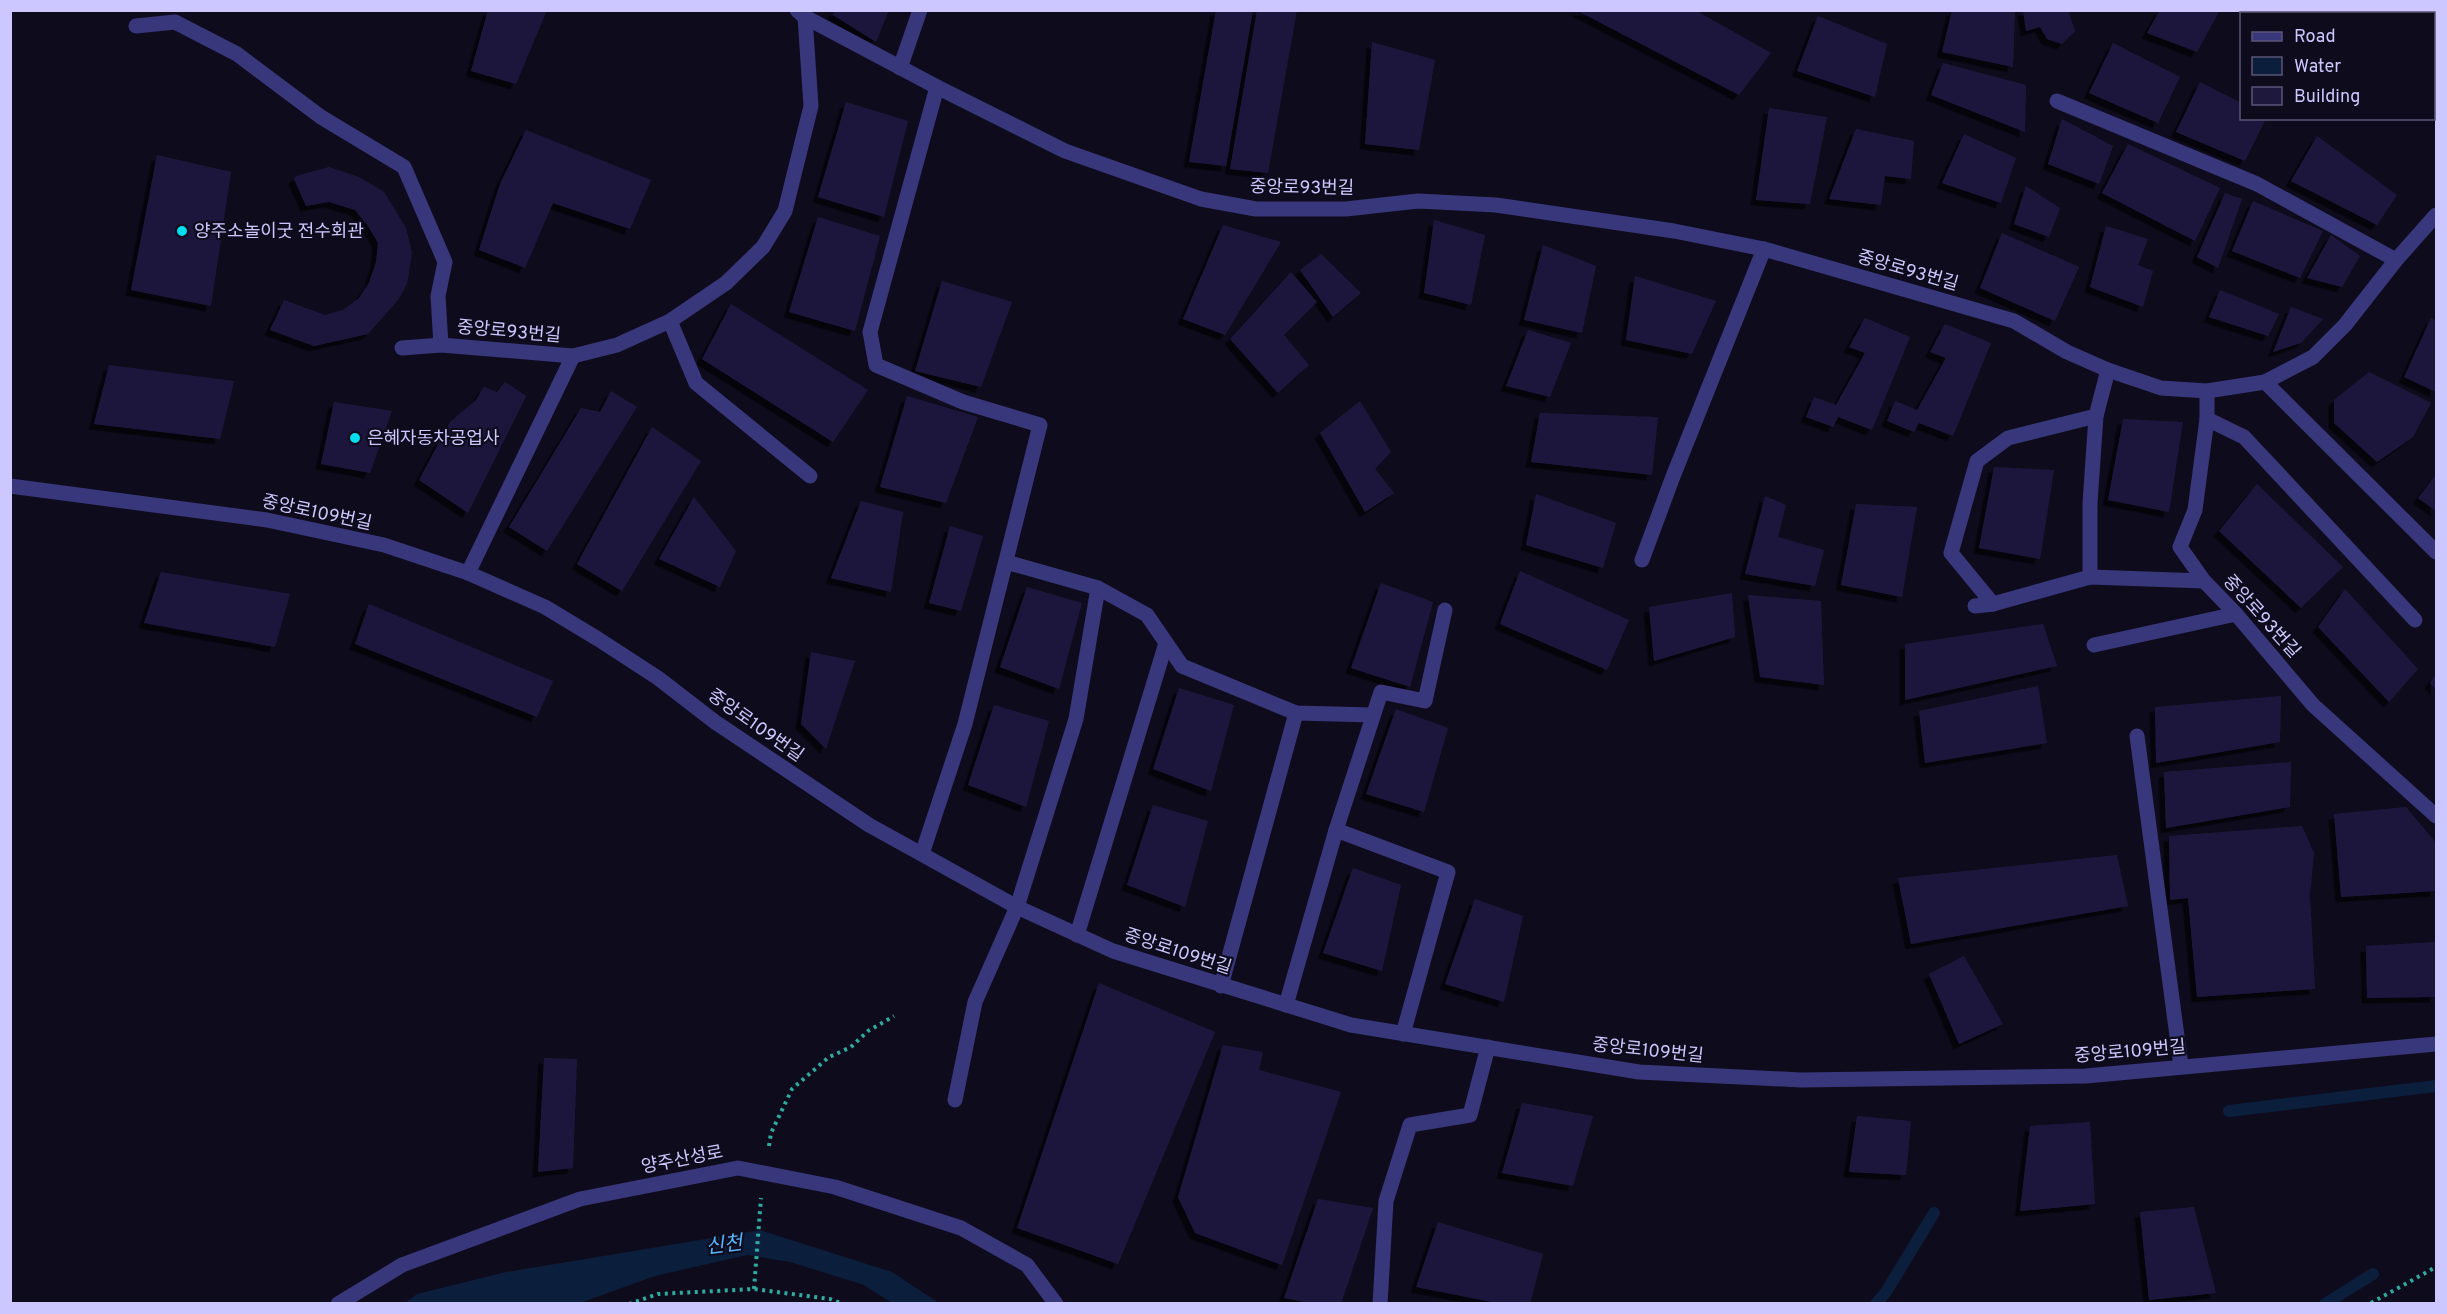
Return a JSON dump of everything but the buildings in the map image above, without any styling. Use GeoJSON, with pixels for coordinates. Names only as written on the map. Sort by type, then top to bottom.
{"type":"FeatureCollection","features":[{"type":"Feature","properties":{"kind":"street"},"geometry":{"type":"LineString","coordinates":[[900,68],[920,10]]}},
{"type":"Feature","properties":{"kind":"street","name":"중앙로93번길"},"geometry":{"type":"LineString","coordinates":[[801,14],[900,68],[1065,151],[1201,199],[1256,209],[1346,209],[1418,201],[1496,205],[1674,231],[1764,249],[2014,321],[2067,352],[2108,370],[2161,388],[2206,391],[2265,382],[2313,357],[2345,325],[2396,260],[2436,215]]}},
{"type":"Feature","properties":{"kind":"street","name":"중앙로93번길"},"geometry":{"type":"LineString","coordinates":[[136,26],[175,22],[237,54],[321,117],[404,167],[445,261],[438,296],[441,345],[573,356],[617,345],[670,321],[726,283],[763,247],[785,211],[811,106],[801,14]]}},
{"type":"Feature","properties":{"kind":"street"},"geometry":{"type":"LineString","coordinates":[[922,854],[965,724],[1040,425],[963,402],[876,365],[870,332],[937,87]]}},
{"type":"Feature","properties":{"kind":"street"},"geometry":{"type":"LineString","coordinates":[[2057,101],[2257,184],[2396,260]]}},
{"type":"Feature","properties":{"kind":"street"},"geometry":{"type":"LineString","coordinates":[[1642,560],[1764,249]]}},
{"type":"Feature","properties":{"kind":"street"},"geometry":{"type":"LineString","coordinates":[[670,321],[696,383],[810,476]]}},
{"type":"Feature","properties":{"kind":"street"},"geometry":{"type":"LineString","coordinates":[[402,348],[441,345]]}},
{"type":"Feature","properties":{"kind":"street"},"geometry":{"type":"LineString","coordinates":[[468,573],[573,356]]}},
{"type":"Feature","properties":{"kind":"street"},"geometry":{"type":"LineString","coordinates":[[2090,578],[2090,503],[2096,416],[2108,370]]}},
{"type":"Feature","properties":{"kind":"street"},"geometry":{"type":"LineString","coordinates":[[2265,382],[2436,552]]}},
{"type":"Feature","properties":{"kind":"street","name":"중앙로93번길"},"geometry":{"type":"LineString","coordinates":[[2206,391],[2207,419],[2195,510],[2180,547],[2204,581],[2236,614],[2313,705],[2436,816]]}},
{"type":"Feature","properties":{"kind":"street"},"geometry":{"type":"LineString","coordinates":[[1993,604],[1951,553],[1977,461],[2008,438],[2096,416]]}},
{"type":"Feature","properties":{"kind":"street"},"geometry":{"type":"LineString","coordinates":[[2207,419],[2244,436],[2415,620]]}},
{"type":"Feature","properties":{"kind":"street","name":"중앙로109번길"},"geometry":{"type":"LineString","coordinates":[[10,486],[267,520],[384,545],[468,573],[545,607],[598,639],[658,678],[715,722],[860,819],[1017,908],[1113,951],[1351,1025],[1639,1072],[1801,1080],[2086,1076],[2436,1044]]}},
{"type":"Feature","properties":{"kind":"street"},"geometry":{"type":"LineString","coordinates":[[1006,562],[1098,588],[1147,615],[1182,666],[1296,713],[1373,715]]}},
{"type":"Feature","properties":{"kind":"street"},"geometry":{"type":"LineString","coordinates":[[1974,606],[1993,604],[2090,578],[2204,581]]}},
{"type":"Feature","properties":{"kind":"street"},"geometry":{"type":"LineString","coordinates":[[955,1100],[975,1002],[1017,908],[1076,719],[1098,588]]}},
{"type":"Feature","properties":{"kind":"street"},"geometry":{"type":"LineString","coordinates":[[1286,1005],[1336,830],[1381,692],[1425,701],[1445,610]]}},
{"type":"Feature","properties":{"kind":"street"},"geometry":{"type":"LineString","coordinates":[[2094,645],[2236,614]]}},
{"type":"Feature","properties":{"kind":"street"},"geometry":{"type":"LineString","coordinates":[[1077,935],[1166,643]]}},
{"type":"Feature","properties":{"kind":"street"},"geometry":{"type":"LineString","coordinates":[[1221,986],[1296,713]]}},
{"type":"Feature","properties":{"kind":"street"},"geometry":{"type":"LineString","coordinates":[[2137,736],[2181,1066]]}},
{"type":"Feature","properties":{"kind":"street"},"geometry":{"type":"LineString","coordinates":[[1336,830],[1449,872],[1403,1034]]}},
{"type":"Feature","properties":{"kind":"street"},"geometry":{"type":"LineString","coordinates":[[1380,1304],[1386,1201],[1410,1125],[1470,1115],[1488,1047]]}},
{"type":"Feature","properties":{"kind":"street","name":"양주산성로"},"geometry":{"type":"LineString","coordinates":[[338,1304],[402,1265],[580,1199],[738,1168],[835,1187],[961,1228],[1027,1265],[1056,1304]]}},
{"type":"Feature","properties":{"kind":"path"},"geometry":{"type":"LineString","coordinates":[[771,1133],[792,1089],[829,1057],[851,1047],[868,1031],[894,1016]]}},
{"type":"Feature","properties":{"kind":"path"},"geometry":{"type":"LineString","coordinates":[[754,1289],[759,1221]]}},
{"type":"Feature","properties":{"kind":"path"},"geometry":{"type":"LineString","coordinates":[[2371,1304],[2436,1267]]}},
{"type":"Feature","properties":{"kind":"path"},"geometry":{"type":"LineString","coordinates":[[629,1304],[658,1294],[754,1289],[830,1299],[843,1304]]}},
{"type":"Feature","properties":{"kind":"water","name":"신천"},"geometry":{"type":"Polygon","coordinates":[[[760,1230],[892,1272],[939,1303],[892,1303],[864,1285],[790,1262],[747,1255],[655,1276],[580,1303],[405,1303],[417,1294],[506,1272],[760,1230]]]}},
{"type":"Feature","properties":{"kind":"waterway"},"geometry":{"type":"LineString","coordinates":[[2229,1111],[2436,1086]]}},
{"type":"Feature","properties":{"kind":"waterway"},"geometry":{"type":"LineString","coordinates":[[1876,1304],[1886,1292],[1934,1213]]}},
{"type":"Feature","properties":{"kind":"waterway"},"geometry":{"type":"LineString","coordinates":[[2325,1304],[2373,1274]]}},
{"type":"Feature","properties":{"kind":"place","name":"양주소놀이굿 전수회관"},"geometry":{"type":"Point","coordinates":[182,231]}},
{"type":"Feature","properties":{"kind":"place","name":"은혜자동차공업사"},"geometry":{"type":"Point","coordinates":[355,438]}}]}
